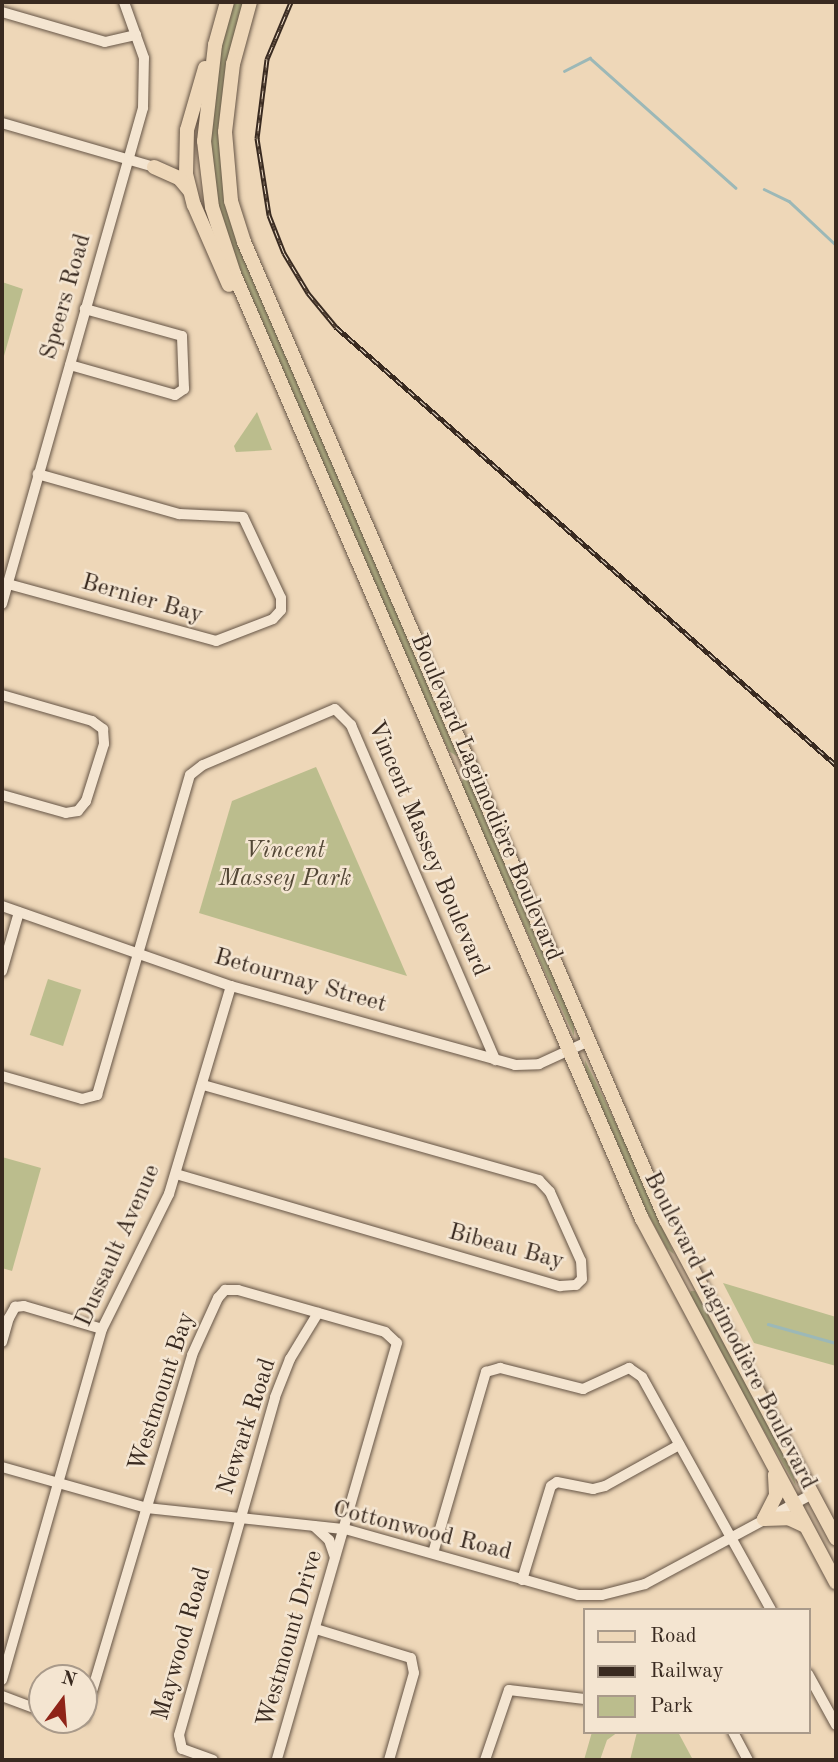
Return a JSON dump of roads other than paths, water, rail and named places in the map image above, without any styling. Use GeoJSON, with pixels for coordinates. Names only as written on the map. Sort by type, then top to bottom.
{"type":"FeatureCollection","features":[{"type":"Feature","properties":{"kind":"main road","name":"Boulevard Lagimodière Boulevard"},"geometry":{"type":"LineString","coordinates":[[228,2],[215,45],[205,114],[207,179],[223,245],[569,1051],[665,1267],[836,1582]]}},
{"type":"Feature","properties":{"kind":"main road","name":"Boulevard Lagimodière Boulevard"},"geometry":{"type":"LineString","coordinates":[[250,2],[226,106],[227,169],[237,222],[468,764],[694,1278],[836,1538]]}},
{"type":"Feature","properties":{"kind":"main road"},"geometry":{"type":"LineString","coordinates":[[189,191],[184,147],[190,115],[215,45]]}},
{"type":"Feature","properties":{"kind":"main road"},"geometry":{"type":"LineString","coordinates":[[154,167],[175,162],[184,147]]}},
{"type":"Feature","properties":{"kind":"main road"},"geometry":{"type":"LineString","coordinates":[[154,167],[182,179],[246,322],[265,346]]}},
{"type":"Feature","properties":{"kind":"main road"},"geometry":{"type":"LineString","coordinates":[[449,772],[468,764]]}},
{"type":"Feature","properties":{"kind":"main road"},"geometry":{"type":"LineString","coordinates":[[775,1471],[776,1495],[764,1519],[788,1518],[805,1526]]}},
{"type":"Feature","properties":{"kind":"street","name":"Speers Road"},"geometry":{"type":"LineString","coordinates":[[2,604],[128,159],[147,77],[124,2]]}},
{"type":"Feature","properties":{"kind":"street"},"geometry":{"type":"LineString","coordinates":[[2,12],[105,42],[136,35]]}},
{"type":"Feature","properties":{"kind":"street"},"geometry":{"type":"LineString","coordinates":[[2,123],[154,167]]}},
{"type":"Feature","properties":{"kind":"street"},"geometry":{"type":"LineString","coordinates":[[70,365],[174,395],[184,389],[182,336],[85,309]]}},
{"type":"Feature","properties":{"kind":"street","name":"Bernier Bay"},"geometry":{"type":"LineString","coordinates":[[8,584],[216,641],[273,619],[281,610],[281,598],[243,517],[179,514],[38,474]]}},
{"type":"Feature","properties":{"kind":"street"},"geometry":{"type":"LineString","coordinates":[[2,695],[92,720],[103,729],[104,744],[86,801],[78,811],[66,813],[2,795]]}},
{"type":"Feature","properties":{"kind":"street","name":"Vincent Massey Boulevard"},"geometry":{"type":"LineString","coordinates":[[140,954],[190,775],[203,765],[335,709],[351,726],[495,1060]]}},
{"type":"Feature","properties":{"kind":"street","name":"Betournay Street"},"geometry":{"type":"LineString","coordinates":[[2,906],[231,986],[495,1060],[530,1066],[589,1041]]}},
{"type":"Feature","properties":{"kind":"street"},"geometry":{"type":"LineString","coordinates":[[2,971],[19,912]]}},
{"type":"Feature","properties":{"kind":"street"},"geometry":{"type":"LineString","coordinates":[[2,1076],[82,1099],[97,1095],[140,954]]}},
{"type":"Feature","properties":{"kind":"street","name":"Dussault Avenue"},"geometry":{"type":"LineString","coordinates":[[2,1680],[102,1328],[119,1287],[160,1215],[176,1174],[231,986]]}},
{"type":"Feature","properties":{"kind":"street","name":"Bibeau Bay"},"geometry":{"type":"LineString","coordinates":[[176,1174],[560,1286],[576,1285],[582,1279],[576,1250],[550,1192],[539,1181],[203,1085]]}},
{"type":"Feature","properties":{"kind":"street","name":"Westmount Bay"},"geometry":{"type":"LineString","coordinates":[[147,1508],[192,1355],[218,1298],[225,1290],[238,1290],[385,1332],[397,1343],[345,1529]]}},
{"type":"Feature","properties":{"kind":"street"},"geometry":{"type":"LineString","coordinates":[[2,1342],[15,1307],[24,1306],[102,1328]]}},
{"type":"Feature","properties":{"kind":"street","name":"Newark Road"},"geometry":{"type":"LineString","coordinates":[[240,1519],[284,1373],[318,1313]]}},
{"type":"Feature","properties":{"kind":"street"},"geometry":{"type":"LineString","coordinates":[[433,1553],[484,1378],[492,1368],[583,1390],[629,1368],[636,1370],[770,1608]]}},
{"type":"Feature","properties":{"kind":"street"},"geometry":{"type":"LineString","coordinates":[[522,1580],[551,1486],[557,1482],[593,1489],[605,1486],[679,1446]]}},
{"type":"Feature","properties":{"kind":"street","name":"Cottonwood Road"},"geometry":{"type":"LineString","coordinates":[[2,1467],[147,1508],[345,1529],[578,1595],[602,1595],[645,1584],[812,1494]]}},
{"type":"Feature","properties":{"kind":"street"},"geometry":{"type":"LineString","coordinates":[[98,1667],[147,1508]]}},
{"type":"Feature","properties":{"kind":"street","name":"Maywood Road"},"geometry":{"type":"LineString","coordinates":[[213,1760],[182,1749],[179,1735],[240,1519]]}},
{"type":"Feature","properties":{"kind":"street"},"geometry":{"type":"LineString","coordinates":[[314,1526],[329,1540],[336,1560]]}},
{"type":"Feature","properties":{"kind":"street","name":"Westmount Drive"},"geometry":{"type":"LineString","coordinates":[[277,1760],[345,1529]]}},
{"type":"Feature","properties":{"kind":"street"},"geometry":{"type":"LineString","coordinates":[[316,1629],[411,1658],[414,1673],[389,1760]]}},
{"type":"Feature","properties":{"kind":"street"},"geometry":{"type":"LineString","coordinates":[[810,1678],[836,1725]]}},
{"type":"Feature","properties":{"kind":"street"},"geometry":{"type":"LineString","coordinates":[[485,1760],[509,1690],[582,1699]]}},
{"type":"Feature","properties":{"kind":"street"},"geometry":{"type":"LineString","coordinates":[[2,1696],[28,1706]]}},
{"type":"Feature","properties":{"kind":"street"},"geometry":{"type":"LineString","coordinates":[[734,1734],[748,1760]]}},
{"type":"Feature","properties":{"kind":"waterway"},"geometry":{"type":"LineString","coordinates":[[564,71],[590,58],[736,188]]}},
{"type":"Feature","properties":{"kind":"waterway"},"geometry":{"type":"LineString","coordinates":[[764,189],[789,201],[836,245]]}},
{"type":"Feature","properties":{"kind":"waterway"},"geometry":{"type":"LineString","coordinates":[[768,1324],[836,1343]]}},
{"type":"Feature","properties":{"kind":"railway"},"geometry":{"type":"LineString","coordinates":[[291,2],[267,59],[257,138],[269,215],[284,253],[308,293],[336,327],[836,765]]}},
{"type":"Feature","properties":{"kind":"park label","name":"Vincent Massey Park"},"geometry":{"type":"Point","coordinates":[285,866]}}]}
